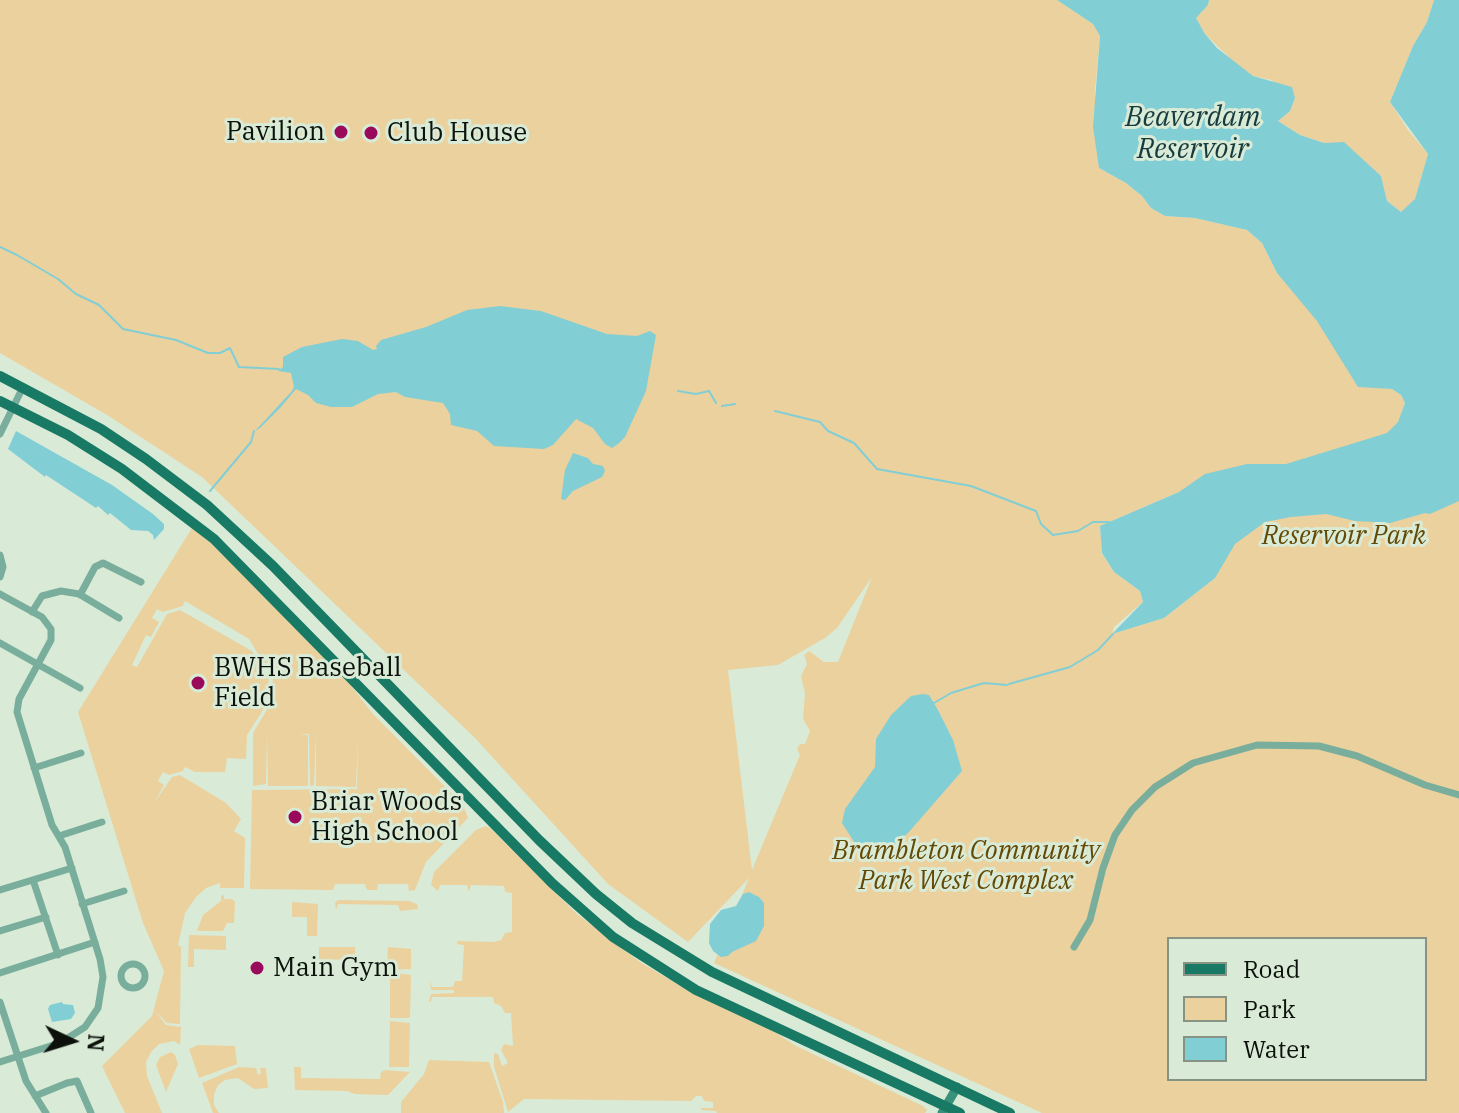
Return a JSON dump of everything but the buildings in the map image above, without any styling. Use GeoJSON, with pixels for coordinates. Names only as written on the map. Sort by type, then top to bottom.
{"type":"FeatureCollection","features":[{"type":"Feature","properties":{"kind":"main road"},"geometry":{"type":"LineString","coordinates":[[0,376],[71,411],[122,442],[173,478],[236,530],[539,840],[612,908],[712,972],[1010,1113]]}},
{"type":"Feature","properties":{"kind":"main road"},"geometry":{"type":"LineString","coordinates":[[0,401],[68,435],[122,469],[214,539],[552,883],[613,937],[696,990],[944,1110],[960,1113]]}},
{"type":"Feature","properties":{"kind":"main road"},"geometry":{"type":"LineString","coordinates":[[944,1110],[957,1087]]}},
{"type":"Feature","properties":{"kind":"street"},"geometry":{"type":"LineString","coordinates":[[0,434],[23,387]]}},
{"type":"Feature","properties":{"kind":"street"},"geometry":{"type":"LineString","coordinates":[[0,555],[3,567],[0,577]]}},
{"type":"Feature","properties":{"kind":"street"},"geometry":{"type":"LineString","coordinates":[[80,595],[95,567],[103,563],[141,582]]}},
{"type":"Feature","properties":{"kind":"street"},"geometry":{"type":"LineString","coordinates":[[32,612],[40,598],[61,591],[80,595],[119,618]]}},
{"type":"Feature","properties":{"kind":"street"},"geometry":{"type":"LineString","coordinates":[[0,594],[45,620],[52,633],[50,643],[17,707],[52,825],[72,868],[103,977],[98,1008],[85,1027],[60,1043],[0,1062]]}},
{"type":"Feature","properties":{"kind":"street"},"geometry":{"type":"LineString","coordinates":[[0,643],[80,688]]}},
{"type":"Feature","properties":{"kind":"street"},"geometry":{"type":"LineString","coordinates":[[1074,947],[1090,920],[1115,835],[1132,810],[1155,787],[1193,763],[1257,745],[1319,746],[1357,756],[1425,785],[1459,795]]}},
{"type":"Feature","properties":{"kind":"street"},"geometry":{"type":"LineString","coordinates":[[34,768],[81,753]]}},
{"type":"Feature","properties":{"kind":"street"},"geometry":{"type":"LineString","coordinates":[[59,836],[102,822]]}},
{"type":"Feature","properties":{"kind":"street"},"geometry":{"type":"LineString","coordinates":[[0,890],[72,868]]}},
{"type":"Feature","properties":{"kind":"street"},"geometry":{"type":"LineString","coordinates":[[33,880],[58,955]]}},
{"type":"Feature","properties":{"kind":"street"},"geometry":{"type":"LineString","coordinates":[[82,904],[124,891]]}},
{"type":"Feature","properties":{"kind":"street"},"geometry":{"type":"LineString","coordinates":[[0,931],[46,917]]}},
{"type":"Feature","properties":{"kind":"street"},"geometry":{"type":"LineString","coordinates":[[0,973],[95,942]]}},
{"type":"Feature","properties":{"kind":"street"},"geometry":{"type":"LineString","coordinates":[[103,977],[121,977]]}},
{"type":"Feature","properties":{"kind":"street"},"geometry":{"type":"LineString","coordinates":[[0,1002],[17,1057],[46,1113]]}},
{"type":"Feature","properties":{"kind":"street"},"geometry":{"type":"LineString","coordinates":[[35,1096],[77,1081],[91,1113]]}},
{"type":"Feature","properties":{"kind":"green space"},"geometry":{"type":"Polygon","coordinates":[[[0,0],[1057,0],[1093,24],[1100,36],[1095,91],[1099,168],[1126,183],[1151,208],[1165,216],[1195,218],[1247,230],[1262,243],[1277,273],[1378,387],[1392,389],[1401,395],[1405,403],[1401,415],[1459,417],[1459,1113],[1042,1113],[714,963],[749,878],[688,942],[608,884],[475,738],[202,477],[107,415],[0,353],[0,0]],[[1179,492],[1100,526],[1102,554],[1114,572],[1140,591],[1143,602],[1114,627],[1112,634],[1164,618],[1215,578],[1179,492]],[[872,577],[837,628],[825,638],[778,665],[728,670],[752,870],[800,755],[797,749],[800,744],[805,744],[810,731],[803,719],[805,693],[801,676],[807,664],[804,655],[809,651],[824,662],[838,662],[872,577]]]}},
{"type":"Feature","properties":{"kind":"green space"},"geometry":{"type":"Polygon","coordinates":[[[1209,0],[1434,0],[1390,102],[1428,154],[1415,200],[1401,212],[1387,201],[1381,176],[1344,143],[1324,143],[1300,135],[1278,121],[1290,110],[1295,98],[1271,80],[1253,76],[1238,66],[1205,34],[1196,18],[1209,0]]]}},
{"type":"Feature","properties":{"kind":"green space"},"geometry":{"type":"Polygon","coordinates":[[[192,528],[211,543],[349,683],[372,713],[463,805],[468,818],[426,862],[415,890],[409,891],[408,884],[378,884],[377,890],[367,890],[365,884],[335,884],[333,890],[250,889],[252,790],[357,789],[358,735],[356,787],[316,786],[316,734],[314,785],[310,786],[309,734],[299,734],[308,735],[308,786],[268,786],[267,734],[266,784],[253,786],[253,733],[269,706],[273,679],[249,639],[185,601],[183,606],[163,612],[157,609],[152,618],[159,622],[151,637],[146,635],[132,665],[137,667],[167,614],[180,610],[252,651],[269,680],[263,710],[247,735],[246,759],[227,758],[225,772],[195,772],[185,767],[183,771],[169,775],[163,772],[158,781],[164,785],[154,803],[172,777],[180,775],[226,803],[241,819],[234,831],[245,838],[244,888],[220,888],[220,883],[206,888],[185,913],[178,945],[181,947],[180,1024],[167,1023],[155,1011],[166,1025],[181,1027],[180,1045],[174,1041],[159,1044],[146,1062],[147,1076],[162,1113],[125,1113],[102,1066],[152,1016],[164,971],[143,923],[78,712],[192,528]]]}},
{"type":"Feature","properties":{"kind":"green space"},"geometry":{"type":"Polygon","coordinates":[[[486,826],[577,914],[640,962],[691,992],[927,1110],[925,1113],[717,1113],[701,1110],[713,1108],[713,1102],[696,1096],[691,1101],[524,1099],[508,1112],[494,1067],[494,1053],[498,1054],[502,1066],[508,1063],[501,1050],[504,1044],[513,1046],[511,1013],[505,1013],[501,1006],[494,1003],[493,997],[432,997],[429,1001],[431,994],[454,993],[454,990],[431,990],[430,981],[432,987],[453,987],[455,981],[462,981],[464,945],[457,944],[458,941],[494,942],[501,940],[505,933],[512,932],[512,893],[505,892],[504,886],[471,885],[469,892],[467,885],[440,885],[438,891],[431,885],[434,872],[476,830],[486,826]]]}},
{"type":"Feature","properties":{"kind":"green space"},"geometry":{"type":"Polygon","coordinates":[[[224,895],[224,899],[235,902],[234,923],[227,923],[223,931],[197,931],[203,915],[224,895]]]}},
{"type":"Feature","properties":{"kind":"green space"},"geometry":{"type":"Polygon","coordinates":[[[338,900],[409,901],[417,904],[418,909],[400,911],[398,905],[338,904],[336,910],[338,900]]]}},
{"type":"Feature","properties":{"kind":"green space"},"geometry":{"type":"Polygon","coordinates":[[[292,902],[318,904],[317,936],[307,936],[307,917],[292,917],[292,902]]]}},
{"type":"Feature","properties":{"kind":"green space"},"geometry":{"type":"Polygon","coordinates":[[[189,935],[226,936],[226,950],[194,949],[194,967],[188,967],[189,935]]]}},
{"type":"Feature","properties":{"kind":"green space"},"geometry":{"type":"Polygon","coordinates":[[[319,947],[355,947],[355,960],[319,959],[319,947]]]}},
{"type":"Feature","properties":{"kind":"green space"},"geometry":{"type":"Polygon","coordinates":[[[388,947],[411,949],[411,969],[387,970],[388,947]]]}},
{"type":"Feature","properties":{"kind":"green space"},"geometry":{"type":"Polygon","coordinates":[[[386,972],[411,975],[410,1017],[390,1018],[390,975],[384,975],[386,972]]]}},
{"type":"Feature","properties":{"kind":"green space"},"geometry":{"type":"Polygon","coordinates":[[[390,1021],[410,1023],[409,1067],[389,1067],[390,1021]]]}},
{"type":"Feature","properties":{"kind":"green space"},"geometry":{"type":"Polygon","coordinates":[[[198,1045],[235,1046],[237,1064],[199,1078],[189,1049],[198,1045]]]}},
{"type":"Feature","properties":{"kind":"green space"},"geometry":{"type":"Polygon","coordinates":[[[171,1052],[178,1064],[166,1092],[156,1065],[160,1057],[171,1052]]]}},
{"type":"Feature","properties":{"kind":"green space"},"geometry":{"type":"Polygon","coordinates":[[[429,1060],[489,1062],[504,1113],[401,1113],[401,1102],[424,1074],[429,1060]]]}},
{"type":"Feature","properties":{"kind":"green space"},"geometry":{"type":"Polygon","coordinates":[[[239,1067],[256,1068],[258,1075],[260,1068],[266,1068],[268,1088],[254,1089],[238,1078],[225,1080],[218,1085],[214,1094],[214,1105],[219,1113],[213,1113],[202,1083],[239,1067]]]}},
{"type":"Feature","properties":{"kind":"green space"},"geometry":{"type":"Polygon","coordinates":[[[294,1067],[301,1067],[301,1078],[380,1079],[381,1072],[385,1070],[410,1072],[388,1095],[355,1094],[347,1091],[295,1090],[294,1067]]]}},
{"type":"Feature","properties":{"kind":"water","name":"Beaverdam Reservoir"},"geometry":{"type":"Polygon","coordinates":[[[1057,0],[1209,0],[1196,18],[1217,48],[1253,76],[1292,87],[1295,98],[1290,111],[1278,121],[1300,135],[1324,143],[1344,142],[1381,176],[1387,201],[1401,212],[1415,199],[1428,154],[1390,102],[1434,0],[1459,0],[1459,501],[1430,514],[1390,523],[1355,521],[1326,514],[1265,522],[1235,544],[1215,578],[1164,618],[1112,634],[1143,602],[1140,591],[1114,572],[1102,553],[1100,526],[1179,492],[1205,474],[1247,464],[1286,464],[1387,433],[1398,422],[1405,403],[1401,395],[1392,389],[1358,387],[1317,321],[1277,273],[1262,243],[1247,230],[1195,218],[1165,216],[1151,208],[1126,183],[1099,168],[1093,127],[1100,36],[1093,24],[1057,0]]]}},
{"type":"Feature","properties":{"kind":"water"},"geometry":{"type":"Polygon","coordinates":[[[500,306],[541,311],[607,334],[637,336],[650,331],[656,335],[646,391],[625,437],[618,444],[612,448],[605,444],[593,428],[576,419],[553,445],[544,449],[494,446],[477,431],[451,425],[450,414],[443,403],[405,397],[396,392],[378,394],[352,407],[331,407],[316,403],[296,389],[255,431],[292,391],[291,373],[278,371],[283,367],[283,357],[302,347],[342,339],[358,341],[373,350],[377,349],[381,340],[426,327],[467,310],[500,306]]]}},
{"type":"Feature","properties":{"kind":"water"},"geometry":{"type":"Polygon","coordinates":[[[16,431],[112,485],[153,514],[164,524],[164,529],[154,540],[148,531],[131,530],[110,513],[108,515],[98,506],[96,508],[45,477],[8,449],[16,431]]]}},
{"type":"Feature","properties":{"kind":"water"},"geometry":{"type":"Polygon","coordinates":[[[573,453],[603,466],[605,471],[602,477],[573,491],[565,500],[561,499],[565,470],[573,453]]]}},
{"type":"Feature","properties":{"kind":"water"},"geometry":{"type":"Polygon","coordinates":[[[929,695],[938,710],[953,740],[962,771],[908,833],[886,850],[872,855],[858,848],[842,823],[845,809],[875,767],[876,739],[891,715],[911,696],[929,695]]]}},
{"type":"Feature","properties":{"kind":"water"},"geometry":{"type":"Polygon","coordinates":[[[749,892],[764,903],[764,926],[756,941],[721,957],[709,943],[710,924],[721,910],[736,906],[743,894],[749,892]]]}},
{"type":"Feature","properties":{"kind":"water"},"geometry":{"type":"Polygon","coordinates":[[[62,1002],[73,1005],[75,1013],[71,1019],[52,1022],[48,1009],[50,1005],[62,1002]]]}},
{"type":"Feature","properties":{"kind":"waterway"},"geometry":{"type":"LineString","coordinates":[[0,247],[99,305],[123,329],[176,340],[208,353],[220,353],[230,348],[239,367],[279,369]]}},
{"type":"Feature","properties":{"kind":"waterway"},"geometry":{"type":"LineString","coordinates":[[678,391],[696,394],[709,391],[716,403]]}},
{"type":"Feature","properties":{"kind":"waterway"},"geometry":{"type":"LineString","coordinates":[[722,406],[735,404]]}},
{"type":"Feature","properties":{"kind":"waterway"},"geometry":{"type":"LineString","coordinates":[[775,411],[820,422],[828,431],[854,443],[877,469],[971,486],[1036,511],[1041,524],[1053,535],[1078,531],[1093,522],[1109,522]]}},
{"type":"Feature","properties":{"kind":"waterway"},"geometry":{"type":"LineString","coordinates":[[210,491],[251,442],[254,431]]}},
{"type":"Feature","properties":{"kind":"waterway"},"geometry":{"type":"LineString","coordinates":[[1009,684],[1070,667],[1098,650],[1113,634]]}},
{"type":"Feature","properties":{"kind":"waterway"},"geometry":{"type":"LineString","coordinates":[[934,703],[951,693],[984,683],[1007,685]]}},
{"type":"Feature","properties":{"kind":"place","name":"Pavilion"},"geometry":{"type":"Point","coordinates":[341,132]}},
{"type":"Feature","properties":{"kind":"place","name":"Club House"},"geometry":{"type":"Point","coordinates":[371,133]}},
{"type":"Feature","properties":{"kind":"place","name":"BWHS Baseball Field"},"geometry":{"type":"Point","coordinates":[198,683]}},
{"type":"Feature","properties":{"kind":"place","name":"Briar Woods High School"},"geometry":{"type":"Point","coordinates":[295,817]}},
{"type":"Feature","properties":{"kind":"place","name":"Main Gym"},"geometry":{"type":"Point","coordinates":[257,968]}},
{"type":"Feature","properties":{"kind":"park label","name":"Reservoir Park"},"geometry":{"type":"Point","coordinates":[1344,536]}},
{"type":"Feature","properties":{"kind":"park label","name":"Brambleton Community Park West Complex"},"geometry":{"type":"Point","coordinates":[966,866]}}]}
